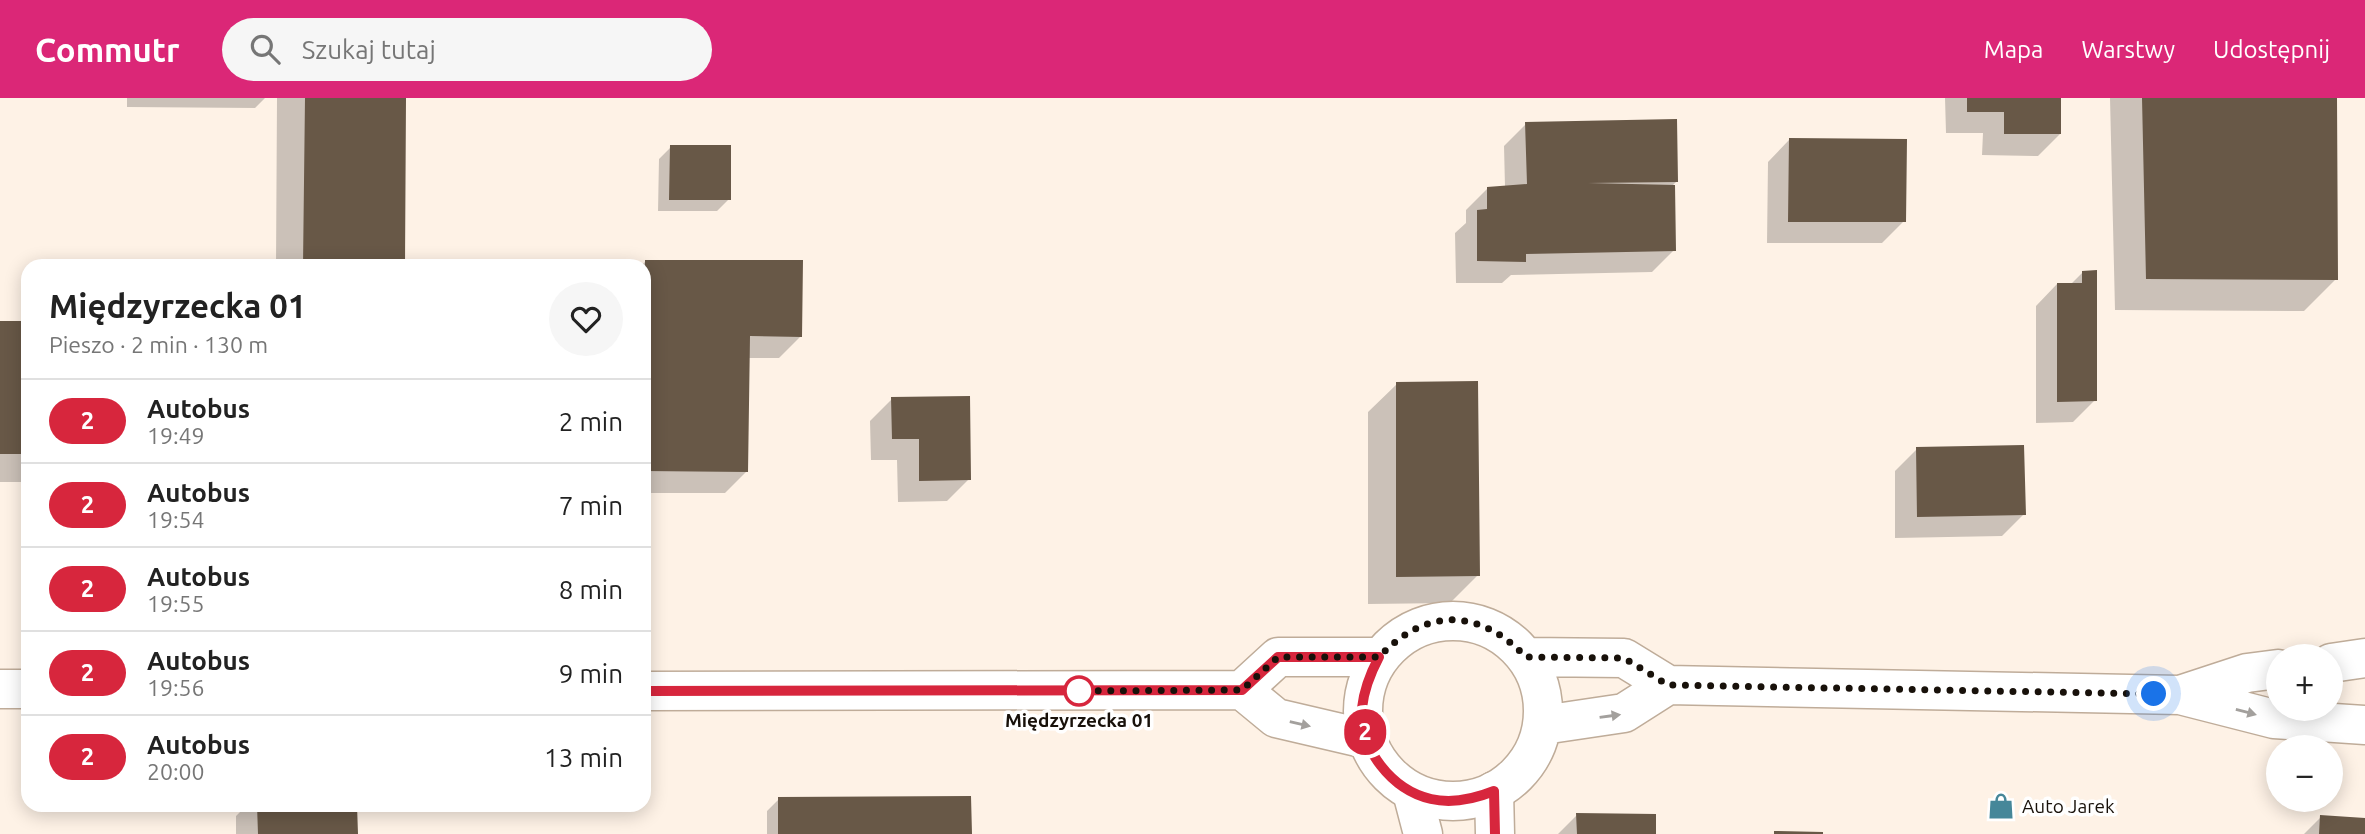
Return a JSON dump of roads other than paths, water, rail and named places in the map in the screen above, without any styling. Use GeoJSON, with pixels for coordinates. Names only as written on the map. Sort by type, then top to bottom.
{"type":"FeatureCollection","features":[{"type":"Feature","properties":{"kind":"main road"},"geometry":{"type":"LineString","coordinates":[[1465,620],[1488,627],[1509,639],[1526,657],[1538,678],[1543,701],[1543,725],[1537,746],[1527,764],[1512,780],[1474,799],[1431,799],[1412,792],[1392,778],[1376,761],[1366,739],[1362,710],[1366,682],[1379,657],[1396,639],[1416,627],[1440,621],[1465,620]]}},
{"type":"Feature","properties":{"kind":"main road"},"geometry":{"type":"LineString","coordinates":[[1242,690],[1278,657],[1379,657]]}},
{"type":"Feature","properties":{"kind":"main road"},"geometry":{"type":"LineString","coordinates":[[1526,657],[1624,658],[1668,685],[2180,695],[2274,719],[2365,725]]}},
{"type":"Feature","properties":{"kind":"main road"},"geometry":{"type":"LineString","coordinates":[[2343,661],[2365,658]]}},
{"type":"Feature","properties":{"kind":"main road"},"geometry":{"type":"LineString","coordinates":[[2180,695],[2247,673],[2266,671]]}},
{"type":"Feature","properties":{"kind":"main road"},"geometry":{"type":"LineString","coordinates":[[1543,725],[1623,713],[1668,685]]}},
{"type":"Feature","properties":{"kind":"main road"},"geometry":{"type":"LineString","coordinates":[[0,689],[21,689]]}},
{"type":"Feature","properties":{"kind":"main road"},"geometry":{"type":"LineString","coordinates":[[651,691],[1242,690],[1276,718],[1366,739]]}},
{"type":"Feature","properties":{"kind":"main road"},"geometry":{"type":"LineString","coordinates":[[1494,791],[1495,834]]}},
{"type":"Feature","properties":{"kind":"main road"},"geometry":{"type":"LineString","coordinates":[[1412,792],[1423,834]]}},
{"type":"Feature","properties":{"kind":"place","name":"Międzyrzecka 01"},"geometry":{"type":"Point","coordinates":[1079,691]}},
{"type":"Feature","properties":{"kind":"place","name":"Auto Jarek"},"geometry":{"type":"Point","coordinates":[2001,806]}}]}
